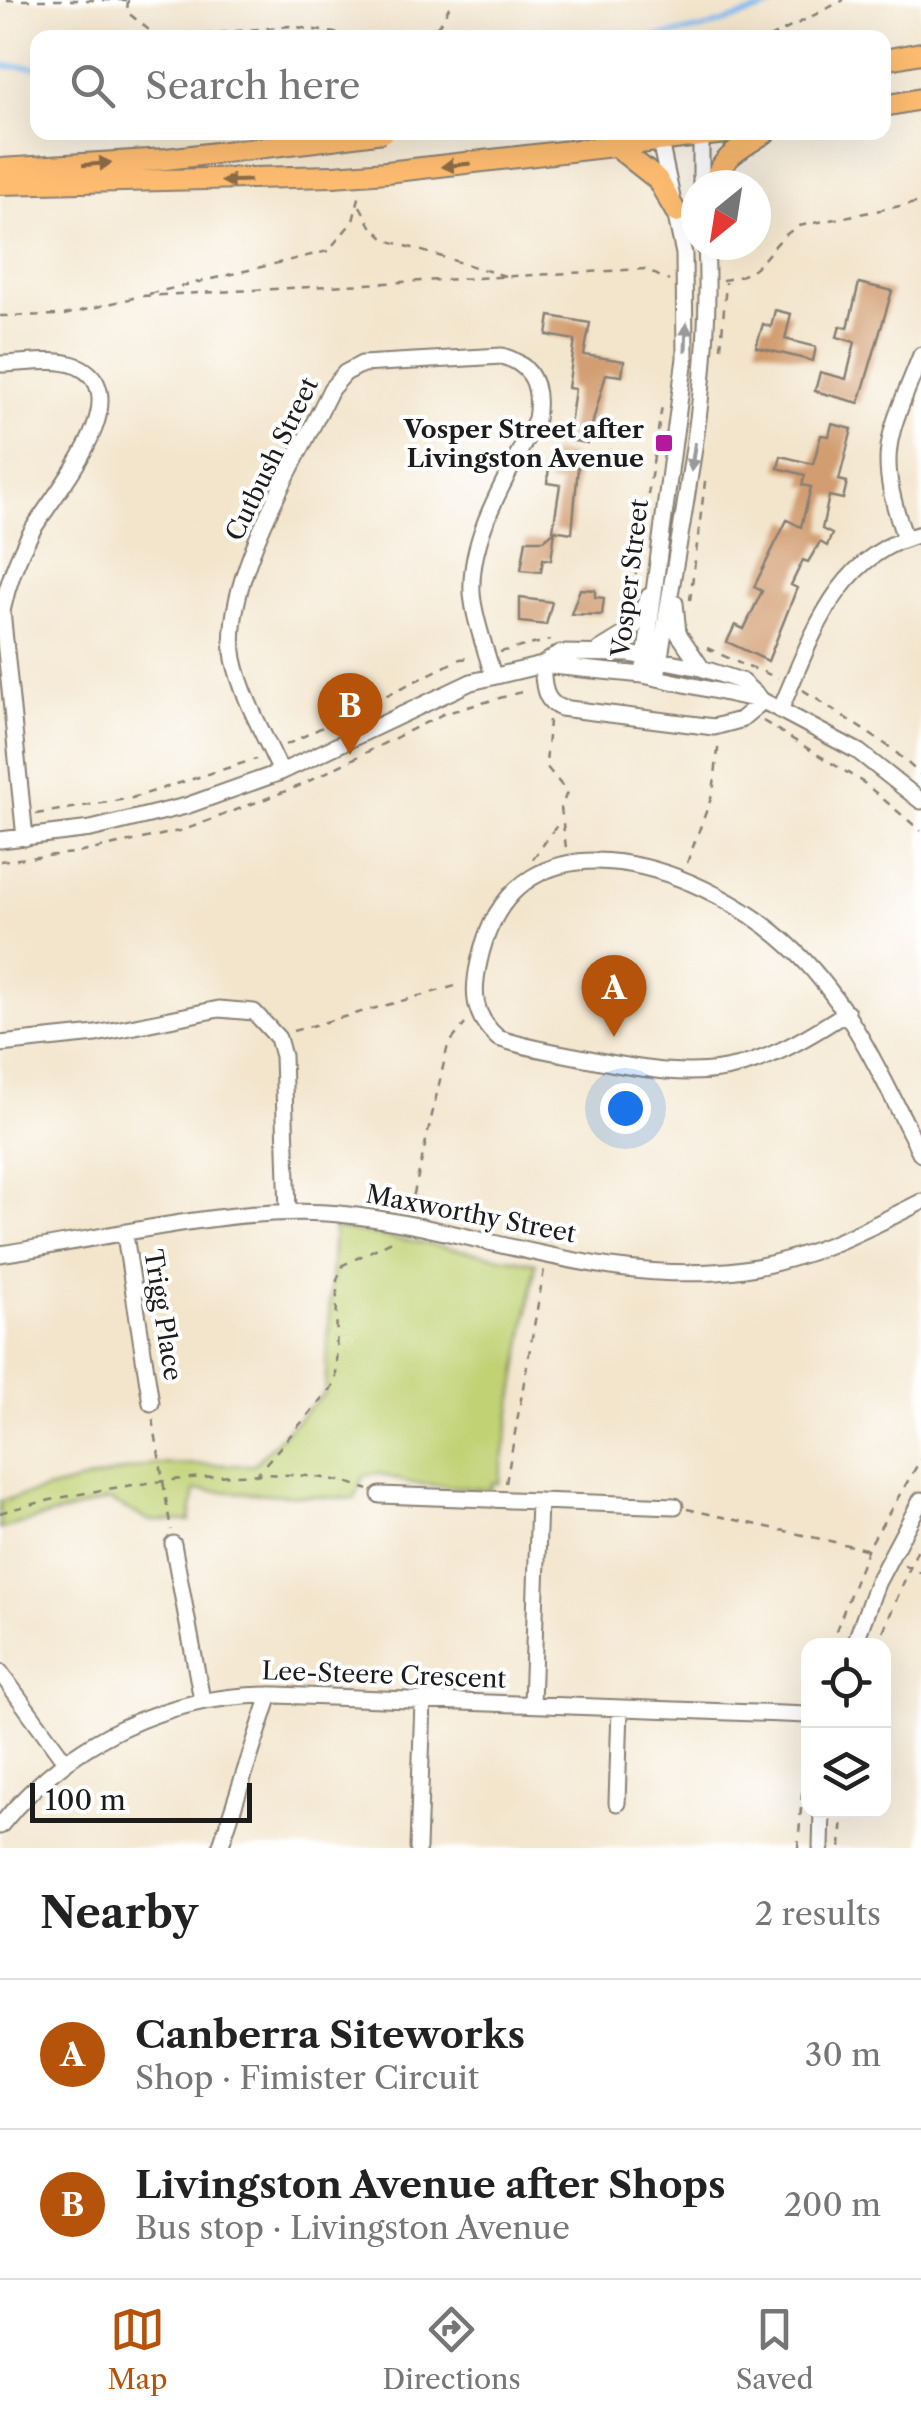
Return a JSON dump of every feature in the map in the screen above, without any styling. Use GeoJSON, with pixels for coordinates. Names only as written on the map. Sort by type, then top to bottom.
{"type":"FeatureCollection","features":[{"type":"Feature","properties":{"kind":"main road"},"geometry":{"type":"LineString","coordinates":[[891,59],[921,53]]}},
{"type":"Feature","properties":{"kind":"main road"},"geometry":{"type":"LineString","coordinates":[[891,105],[921,99]]}},
{"type":"Feature","properties":{"kind":"main road"},"geometry":{"type":"LineString","coordinates":[[0,169],[166,159],[324,140]]}},
{"type":"Feature","properties":{"kind":"main road"},"geometry":{"type":"LineString","coordinates":[[0,184],[333,176],[619,148],[650,140]]}},
{"type":"Feature","properties":{"kind":"main road"},"geometry":{"type":"LineString","coordinates":[[722,170],[733,150],[751,140]]}},
{"type":"Feature","properties":{"kind":"main road"},"geometry":{"type":"LineString","coordinates":[[619,148],[658,179],[676,212]]}},
{"type":"Feature","properties":{"kind":"street","name":"Vosper Street"},"geometry":{"type":"LineString","coordinates":[[653,657],[654,582],[685,358],[687,281],[658,140]]}},
{"type":"Feature","properties":{"kind":"street"},"geometry":{"type":"LineString","coordinates":[[701,140],[702,170]]}},
{"type":"Feature","properties":{"kind":"street","name":"Vosper Street"},"geometry":{"type":"LineString","coordinates":[[650,676],[676,574],[709,329],[707,260]]}},
{"type":"Feature","properties":{"kind":"street"},"geometry":{"type":"LineString","coordinates":[[780,708],[840,586],[869,556],[913,536],[886,476],[886,452],[921,355]]}},
{"type":"Feature","properties":{"kind":"street","name":"Cutbush Street"},"geometry":{"type":"LineString","coordinates":[[281,772],[234,659],[231,634],[236,595],[332,389],[345,373],[362,364],[502,356],[517,360],[533,376],[538,392],[536,419],[486,524],[473,566],[472,594],[492,676]]}},
{"type":"Feature","properties":{"kind":"street"},"geometry":{"type":"LineString","coordinates":[[0,364],[66,363],[80,367],[91,376],[100,398],[96,431],[18,557],[5,598],[2,640],[25,838]]}},
{"type":"Feature","properties":{"kind":"street"},"geometry":{"type":"LineString","coordinates":[[676,574],[678,633],[701,668]]}},
{"type":"Feature","properties":{"kind":"street"},"geometry":{"type":"LineString","coordinates":[[595,652],[633,629],[654,582]]}},
{"type":"Feature","properties":{"kind":"street"},"geometry":{"type":"LineString","coordinates":[[542,665],[560,654],[595,652],[653,657],[741,681],[763,701]]}},
{"type":"Feature","properties":{"kind":"street"},"geometry":{"type":"LineString","coordinates":[[542,665],[545,692],[561,708],[714,728],[740,720],[763,701]]}},
{"type":"Feature","properties":{"kind":"street"},"geometry":{"type":"LineString","coordinates":[[0,840],[154,816],[281,772],[428,700],[492,676],[542,665],[650,676],[763,701],[859,752],[921,802]]}},
{"type":"Feature","properties":{"kind":"street"},"geometry":{"type":"LineString","coordinates":[[846,1012],[769,1058],[697,1075],[662,1074],[514,1043],[485,1027],[478,1014],[474,983],[494,911],[516,888],[568,864],[622,861],[681,878],[724,898],[782,940],[846,1012],[921,1154]]}},
{"type":"Feature","properties":{"kind":"street"},"geometry":{"type":"LineString","coordinates":[[0,1044],[96,1034],[237,1008],[254,1012],[277,1036],[283,1056],[288,1212]]}},
{"type":"Feature","properties":{"kind":"street","name":"Maxworthy Street"},"geometry":{"type":"LineString","coordinates":[[0,1254],[288,1212],[338,1214],[406,1225],[648,1272],[746,1269],[820,1250],[921,1202]]}},
{"type":"Feature","properties":{"kind":"street","name":"Trigg Place"},"geometry":{"type":"LineString","coordinates":[[125,1235],[151,1403]]}},
{"type":"Feature","properties":{"kind":"street"},"geometry":{"type":"LineString","coordinates":[[380,1495],[683,1508]]}},
{"type":"Feature","properties":{"kind":"street"},"geometry":{"type":"LineString","coordinates":[[857,1638],[877,1583],[921,1500]]}},
{"type":"Feature","properties":{"kind":"street"},"geometry":{"type":"LineString","coordinates":[[532,1704],[540,1501]]}},
{"type":"Feature","properties":{"kind":"street"},"geometry":{"type":"LineString","coordinates":[[173,1544],[202,1700]]}},
{"type":"Feature","properties":{"kind":"street"},"geometry":{"type":"LineString","coordinates":[[0,1672],[64,1760]]}},
{"type":"Feature","properties":{"kind":"street"},"geometry":{"type":"LineString","coordinates":[[220,1848],[270,1695]]}},
{"type":"Feature","properties":{"kind":"street","name":"Lee-Steere Crescent"},"geometry":{"type":"LineString","coordinates":[[0,1826],[64,1760],[131,1723],[202,1700],[270,1695],[423,1700],[620,1708],[801,1722]]}},
{"type":"Feature","properties":{"kind":"street"},"geometry":{"type":"LineString","coordinates":[[418,1848],[423,1700]]}},
{"type":"Feature","properties":{"kind":"street"},"geometry":{"type":"LineString","coordinates":[[617,1803],[620,1708]]}},
{"type":"Feature","properties":{"kind":"street"},"geometry":{"type":"LineString","coordinates":[[821,1848],[822,1818]]}},
{"type":"Feature","properties":{"kind":"path"},"geometry":{"type":"LineString","coordinates":[[6,0],[128,0],[128,12],[149,30]]}},
{"type":"Feature","properties":{"kind":"path"},"geometry":{"type":"LineString","coordinates":[[433,30],[453,0]]}},
{"type":"Feature","properties":{"kind":"path"},"geometry":{"type":"LineString","coordinates":[[784,30],[844,0]]}},
{"type":"Feature","properties":{"kind":"path"},"geometry":{"type":"LineString","coordinates":[[440,30],[441,22]]}},
{"type":"Feature","properties":{"kind":"path"},"geometry":{"type":"LineString","coordinates":[[251,30],[290,26],[316,30]]}},
{"type":"Feature","properties":{"kind":"path"},"geometry":{"type":"LineString","coordinates":[[0,316],[64,315],[328,252],[353,221],[360,205],[361,185]]}},
{"type":"Feature","properties":{"kind":"path"},"geometry":{"type":"LineString","coordinates":[[718,360],[726,315],[726,280],[758,270],[784,234],[798,226],[921,202]]}},
{"type":"Feature","properties":{"kind":"path"},"geometry":{"type":"LineString","coordinates":[[360,205],[371,226],[386,240],[506,276]]}},
{"type":"Feature","properties":{"kind":"path"},"geometry":{"type":"LineString","coordinates":[[142,296],[645,269],[673,288]]}},
{"type":"Feature","properties":{"kind":"path"},"geometry":{"type":"LineString","coordinates":[[632,598],[664,392]]}},
{"type":"Feature","properties":{"kind":"path"},"geometry":{"type":"LineString","coordinates":[[690,603],[707,482],[705,468]]}},
{"type":"Feature","properties":{"kind":"path"},"geometry":{"type":"LineString","coordinates":[[22,815],[178,786],[272,752],[460,659],[558,638]]}},
{"type":"Feature","properties":{"kind":"path"},"geometry":{"type":"LineString","coordinates":[[706,648],[823,700],[921,775]]}},
{"type":"Feature","properties":{"kind":"path"},"geometry":{"type":"LineString","coordinates":[[0,862],[82,852],[184,830],[299,786],[443,714],[531,689],[534,698]]}},
{"type":"Feature","properties":{"kind":"path"},"geometry":{"type":"LineString","coordinates":[[548,717],[546,766],[567,792],[562,819],[568,864]]}},
{"type":"Feature","properties":{"kind":"path"},"geometry":{"type":"LineString","coordinates":[[752,727],[759,719],[813,749],[864,783],[921,831]]}},
{"type":"Feature","properties":{"kind":"path"},"geometry":{"type":"LineString","coordinates":[[681,878],[708,812],[719,740],[732,737]]}},
{"type":"Feature","properties":{"kind":"path"},"geometry":{"type":"LineString","coordinates":[[530,862],[562,819]]}},
{"type":"Feature","properties":{"kind":"path"},"geometry":{"type":"LineString","coordinates":[[529,869],[538,862]]}},
{"type":"Feature","properties":{"kind":"path"},"geometry":{"type":"LineString","coordinates":[[277,1036],[465,983],[462,997]]}},
{"type":"Feature","properties":{"kind":"path"},"geometry":{"type":"LineString","coordinates":[[255,1476],[336,1383],[337,1280],[343,1265],[390,1244],[406,1225],[448,1045],[478,1014]]}},
{"type":"Feature","properties":{"kind":"path"},"geometry":{"type":"LineString","coordinates":[[503,1500],[547,1254]]}},
{"type":"Feature","properties":{"kind":"path"},"geometry":{"type":"LineString","coordinates":[[151,1403],[173,1544]]}},
{"type":"Feature","properties":{"kind":"path"},"geometry":{"type":"LineString","coordinates":[[833,1638],[868,1548],[921,1459]]}},
{"type":"Feature","properties":{"kind":"path"},"geometry":{"type":"LineString","coordinates":[[0,1513],[41,1500],[163,1481],[255,1476],[360,1486],[380,1495]]}},
{"type":"Feature","properties":{"kind":"path"},"geometry":{"type":"LineString","coordinates":[[683,1508],[868,1548]]}},
{"type":"Feature","properties":{"kind":"path"},"geometry":{"type":"LineString","coordinates":[[880,1638],[921,1541]]}},
{"type":"Feature","properties":{"kind":"path"},"geometry":{"type":"LineString","coordinates":[[908,1567],[921,1573]]}},
{"type":"Feature","properties":{"kind":"path"},"geometry":{"type":"LineString","coordinates":[[798,1848],[806,1728]]}},
{"type":"Feature","properties":{"kind":"path"},"geometry":{"type":"LineString","coordinates":[[841,1848],[842,1818]]}},
{"type":"Feature","properties":{"kind":"green space"},"geometry":{"type":"Polygon","coordinates":[[[334,1228],[536,1263],[499,1483],[492,1483],[491,1490],[410,1483],[377,1473],[363,1476],[355,1499],[195,1490],[190,1521],[150,1521],[109,1500],[0,1529],[0,1501],[153,1464],[253,1465],[325,1392],[334,1228]]]}},
{"type":"Feature","properties":{"kind":"building"},"geometry":{"type":"Polygon","coordinates":[[[859,283],[892,291],[859,403],[815,391],[820,372],[846,379],[855,342],[837,337],[840,326],[848,328],[859,283]]]}},
{"type":"Feature","properties":{"kind":"building"},"geometry":{"type":"Polygon","coordinates":[[[775,310],[791,314],[785,339],[816,347],[813,361],[756,347],[763,324],[771,327],[775,310]]]}},
{"type":"Feature","properties":{"kind":"building"},"geometry":{"type":"Polygon","coordinates":[[[550,316],[590,323],[584,355],[624,361],[622,376],[606,374],[587,443],[568,440],[575,389],[568,388],[575,340],[547,335],[550,316]]]}},
{"type":"Feature","properties":{"kind":"building"},"geometry":{"type":"Polygon","coordinates":[[[832,424],[852,429],[839,480],[847,482],[843,499],[829,496],[822,529],[832,534],[827,546],[820,542],[808,562],[803,560],[791,585],[797,588],[768,661],[727,642],[735,625],[744,629],[762,591],[754,587],[787,520],[801,527],[811,487],[802,485],[805,475],[778,468],[781,456],[813,464],[821,435],[829,436],[832,424]]]}},
{"type":"Feature","properties":{"kind":"building"},"geometry":{"type":"Polygon","coordinates":[[[551,452],[572,455],[570,466],[578,467],[572,533],[553,530],[560,485],[547,483],[551,452]]]}},
{"type":"Feature","properties":{"kind":"building"},"geometry":{"type":"Polygon","coordinates":[[[555,531],[551,560],[543,559],[541,572],[521,570],[526,540],[544,540],[555,531]]]}},
{"type":"Feature","properties":{"kind":"building"},"geometry":{"type":"Polygon","coordinates":[[[580,589],[595,590],[595,597],[604,598],[602,615],[571,614],[580,589]]]}},
{"type":"Feature","properties":{"kind":"building"},"geometry":{"type":"Polygon","coordinates":[[[520,598],[552,602],[546,625],[520,622],[520,598]]]}},
{"type":"Feature","properties":{"kind":"waterway"},"geometry":{"type":"LineString","coordinates":[[697,30],[791,0]]}},
{"type":"Feature","properties":{"kind":"waterway"},"geometry":{"type":"LineString","coordinates":[[0,66],[30,67]]}},
{"type":"Feature","properties":{"kind":"place","name":"Vosper Street after Livingston Avenue"},"geometry":{"type":"Point","coordinates":[664,443]}},
{"type":"Feature","properties":{"kind":"place","name":"Livingston Avenue after Shops"},"geometry":{"type":"Point","coordinates":[350,755]}},
{"type":"Feature","properties":{"kind":"place","name":"Canberra Siteworks"},"geometry":{"type":"Point","coordinates":[614,1037]}}]}
